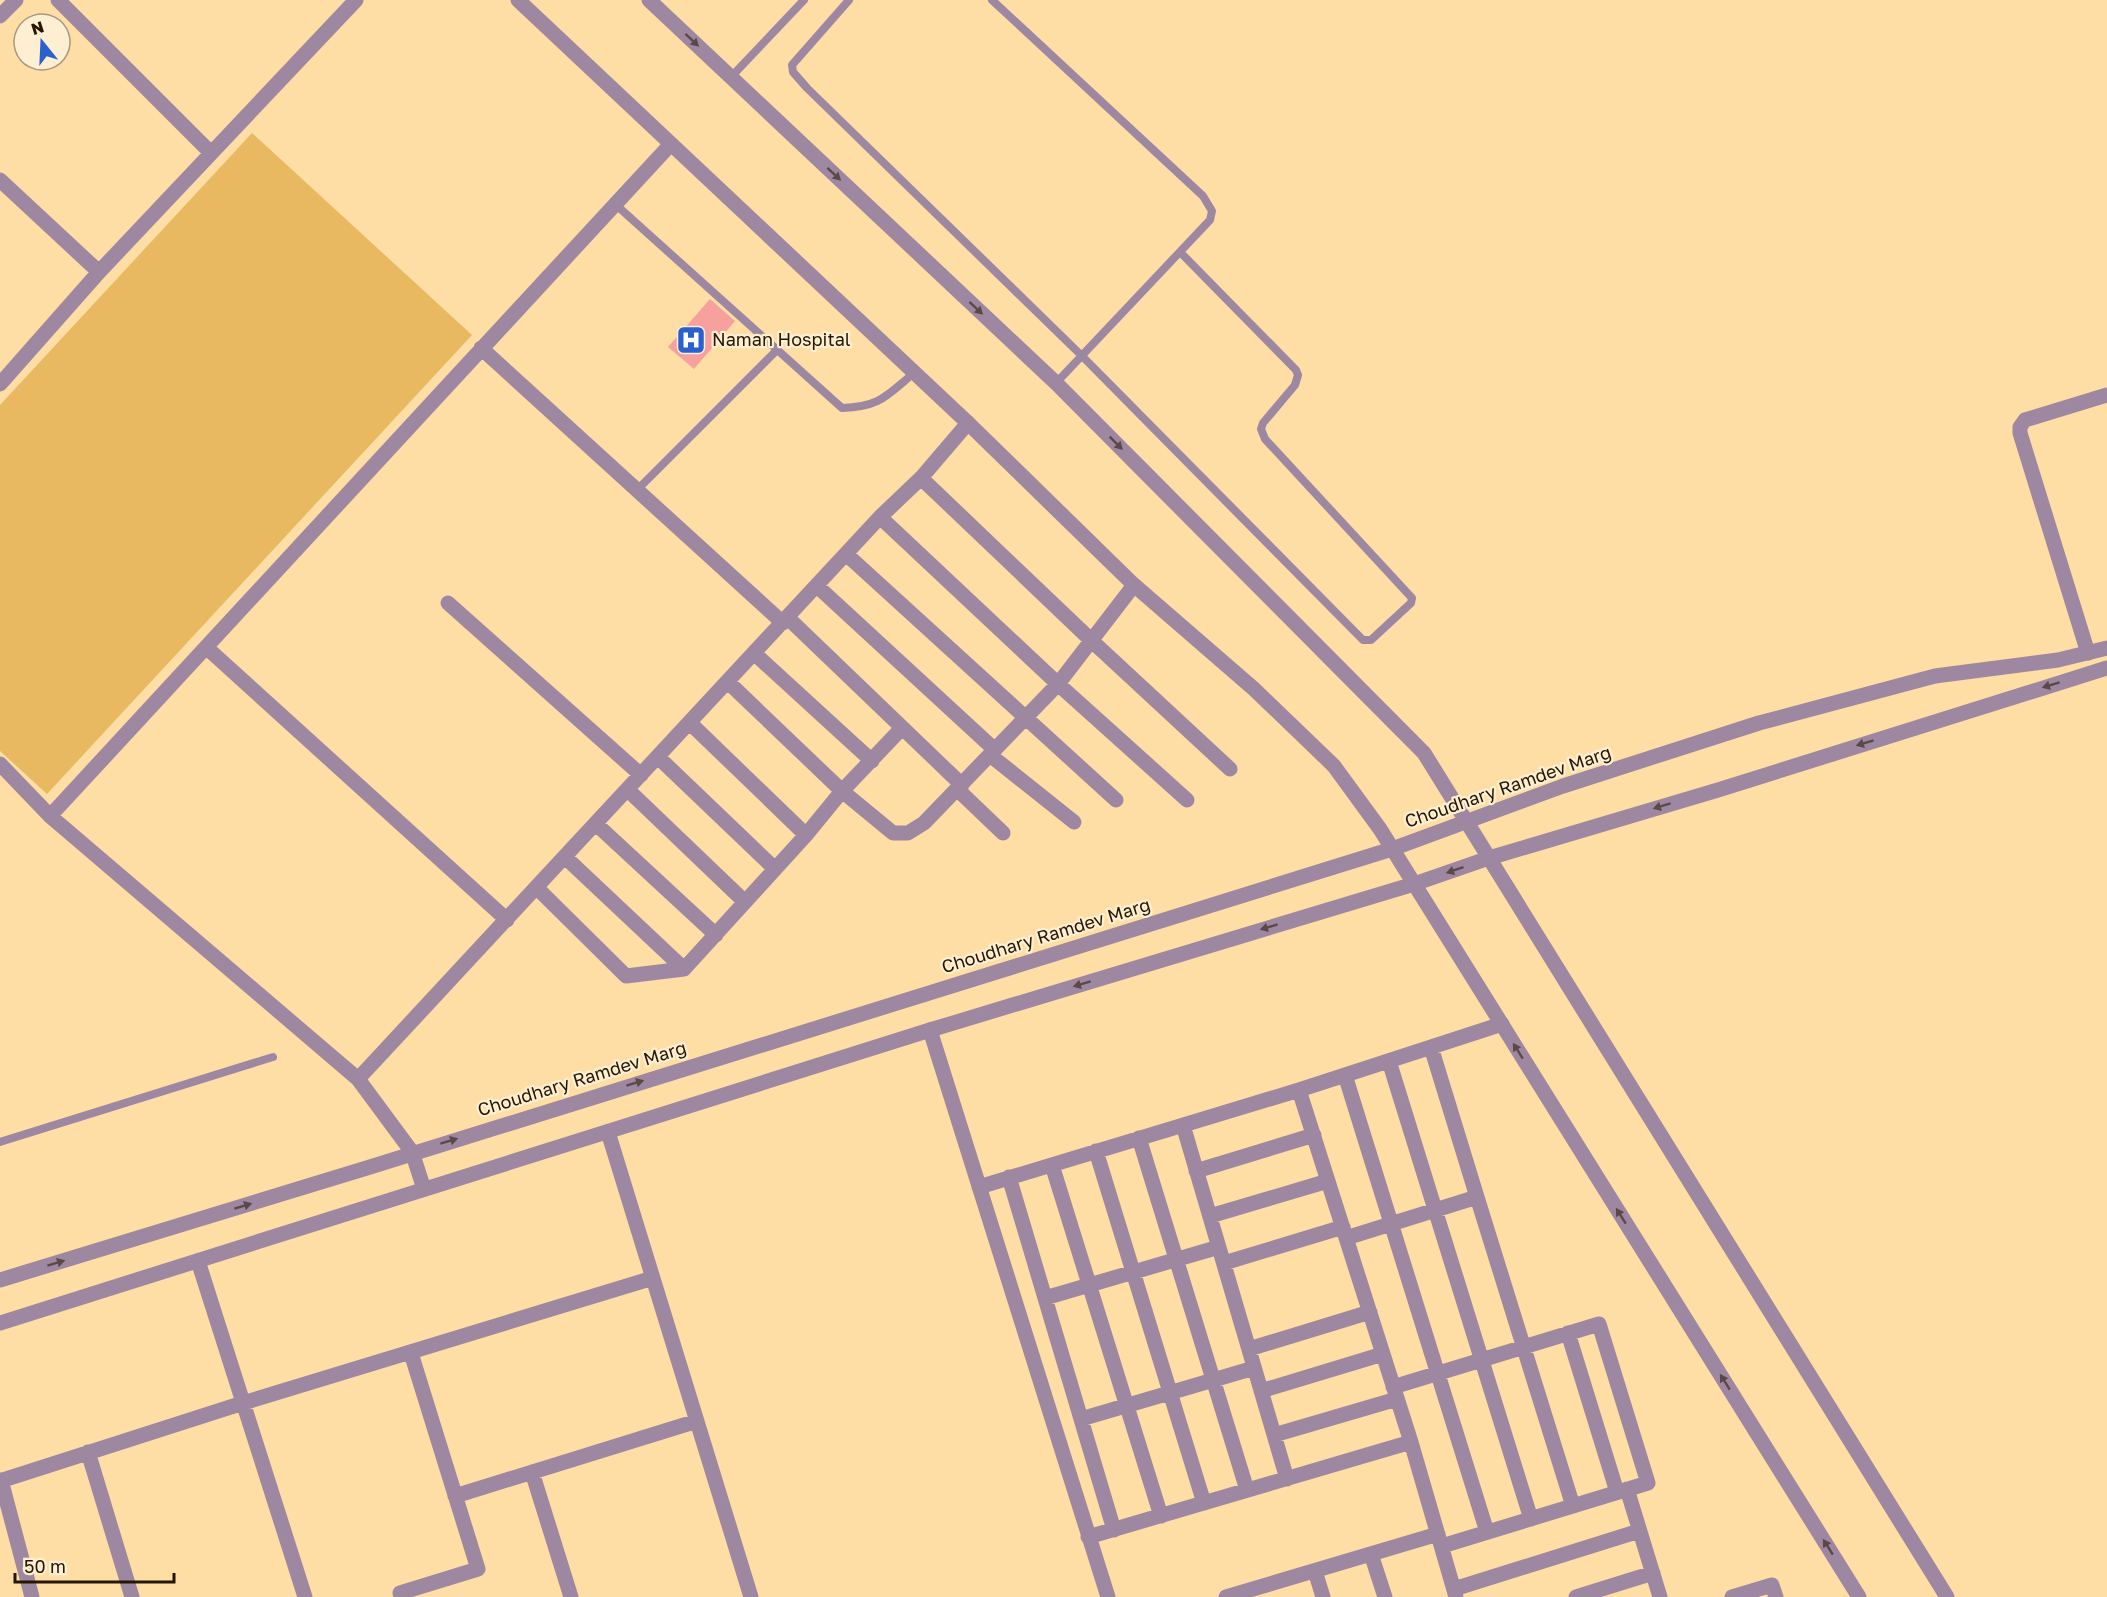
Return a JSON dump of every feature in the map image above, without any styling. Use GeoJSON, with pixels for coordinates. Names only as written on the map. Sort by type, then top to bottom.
{"type":"FeatureCollection","features":[{"type":"Feature","properties":{"kind":"street"},"geometry":{"type":"LineString","coordinates":[[0,16],[16,0]]}},
{"type":"Feature","properties":{"kind":"street"},"geometry":{"type":"LineString","coordinates":[[58,0],[211,153]]}},
{"type":"Feature","properties":{"kind":"street"},"geometry":{"type":"LineString","coordinates":[[0,384],[99,272],[356,0]]}},
{"type":"Feature","properties":{"kind":"street"},"geometry":{"type":"LineString","coordinates":[[518,0],[968,423],[1134,585],[1254,689],[1334,766],[1392,849],[1859,1597]]}},
{"type":"Feature","properties":{"kind":"street"},"geometry":{"type":"LineString","coordinates":[[649,0],[1056,383],[1424,753],[1947,1597]]}},
{"type":"Feature","properties":{"kind":"street"},"geometry":{"type":"LineString","coordinates":[[50,816],[670,145]]}},
{"type":"Feature","properties":{"kind":"street"},"geometry":{"type":"LineString","coordinates":[[0,180],[99,272]]}},
{"type":"Feature","properties":{"kind":"street"},"geometry":{"type":"LineString","coordinates":[[481,348],[637,490],[786,620],[902,728],[1003,833]]}},
{"type":"Feature","properties":{"kind":"street"},"geometry":{"type":"LineString","coordinates":[[2088,653],[2020,427],[2025,420],[2107,396]]}},
{"type":"Feature","properties":{"kind":"street"},"geometry":{"type":"LineString","coordinates":[[358,1079],[880,517],[921,478],[968,423]]}},
{"type":"Feature","properties":{"kind":"street"},"geometry":{"type":"LineString","coordinates":[[921,478],[1092,642],[1230,769]]}},
{"type":"Feature","properties":{"kind":"street"},"geometry":{"type":"LineString","coordinates":[[880,517],[1058,684],[1187,800]]}},
{"type":"Feature","properties":{"kind":"street"},"geometry":{"type":"LineString","coordinates":[[846,554],[1116,800]]}},
{"type":"Feature","properties":{"kind":"street"},"geometry":{"type":"LineString","coordinates":[[728,682],[842,791],[892,833],[908,833],[924,823],[1058,684],[1134,585]]}},
{"type":"Feature","properties":{"kind":"street"},"geometry":{"type":"LineString","coordinates":[[817,586],[993,752],[1074,822]]}},
{"type":"Feature","properties":{"kind":"street"},"geometry":{"type":"LineString","coordinates":[[448,603],[641,775]]}},
{"type":"Feature","properties":{"kind":"street"},"geometry":{"type":"LineString","coordinates":[[207,648],[507,920]]}},
{"type":"Feature","properties":{"kind":"street","name":"Choudhary Ramdev Marg"},"geometry":{"type":"LineString","coordinates":[[0,1280],[1392,849],[1563,786],[1759,723],[1935,676],[2058,660],[2107,648]]}},
{"type":"Feature","properties":{"kind":"street"},"geometry":{"type":"LineString","coordinates":[[754,654],[872,761]]}},
{"type":"Feature","properties":{"kind":"street"},"geometry":{"type":"LineString","coordinates":[[0,1323],[930,1030],[1414,884],[1489,858],[2107,668]]}},
{"type":"Feature","properties":{"kind":"street"},"geometry":{"type":"LineString","coordinates":[[690,723],[806,835]]}},
{"type":"Feature","properties":{"kind":"street"},"geometry":{"type":"LineString","coordinates":[[537,888],[626,976],[684,969],[806,835],[842,791],[902,728]]}},
{"type":"Feature","properties":{"kind":"street"},"geometry":{"type":"LineString","coordinates":[[658,757],[775,869]]}},
{"type":"Feature","properties":{"kind":"street"},"geometry":{"type":"LineString","coordinates":[[0,764],[50,816],[358,1079],[412,1152],[424,1190]]}},
{"type":"Feature","properties":{"kind":"street"},"geometry":{"type":"LineString","coordinates":[[628,790],[745,902]]}},
{"type":"Feature","properties":{"kind":"street"},"geometry":{"type":"LineString","coordinates":[[596,824],[716,934]]}},
{"type":"Feature","properties":{"kind":"street"},"geometry":{"type":"LineString","coordinates":[[565,857],[684,969]]}},
{"type":"Feature","properties":{"kind":"street"},"geometry":{"type":"LineString","coordinates":[[979,1186],[1299,1090],[1502,1024]]}},
{"type":"Feature","properties":{"kind":"street"},"geometry":{"type":"LineString","coordinates":[[930,1030],[1107,1597]]}},
{"type":"Feature","properties":{"kind":"street"},"geometry":{"type":"LineString","coordinates":[[1431,1047],[1573,1506]]}},
{"type":"Feature","properties":{"kind":"street"},"geometry":{"type":"LineString","coordinates":[[1389,1061],[1531,1519]]}},
{"type":"Feature","properties":{"kind":"street"},"geometry":{"type":"LineString","coordinates":[[1345,1075],[1487,1532]]}},
{"type":"Feature","properties":{"kind":"street"},"geometry":{"type":"LineString","coordinates":[[1299,1090],[1411,1442],[1455,1593],[1640,1531]]}},
{"type":"Feature","properties":{"kind":"street"},"geometry":{"type":"LineString","coordinates":[[1183,1125],[1287,1479]]}},
{"type":"Feature","properties":{"kind":"street"},"geometry":{"type":"LineString","coordinates":[[608,1132],[751,1597]]}},
{"type":"Feature","properties":{"kind":"street"},"geometry":{"type":"LineString","coordinates":[[1196,1171],[1314,1135]]}},
{"type":"Feature","properties":{"kind":"street"},"geometry":{"type":"LineString","coordinates":[[1139,1138],[1247,1490]]}},
{"type":"Feature","properties":{"kind":"street"},"geometry":{"type":"LineString","coordinates":[[1096,1152],[1204,1503]]}},
{"type":"Feature","properties":{"kind":"street"},"geometry":{"type":"LineString","coordinates":[[1052,1165],[1161,1516]]}},
{"type":"Feature","properties":{"kind":"street"},"geometry":{"type":"LineString","coordinates":[[1009,1177],[1114,1530]]}},
{"type":"Feature","properties":{"kind":"street"},"geometry":{"type":"LineString","coordinates":[[1210,1216],[1328,1181]]}},
{"type":"Feature","properties":{"kind":"street"},"geometry":{"type":"LineString","coordinates":[[1224,1263],[1344,1232],[1391,1224],[1477,1197]]}},
{"type":"Feature","properties":{"kind":"street"},"geometry":{"type":"LineString","coordinates":[[1045,1298],[1219,1247]]}},
{"type":"Feature","properties":{"kind":"street"},"geometry":{"type":"LineString","coordinates":[[198,1261],[305,1597]]}},
{"type":"Feature","properties":{"kind":"street"},"geometry":{"type":"LineString","coordinates":[[32,1597],[0,1480],[653,1278]]}},
{"type":"Feature","properties":{"kind":"street"},"geometry":{"type":"LineString","coordinates":[[1249,1349],[1370,1312]]}},
{"type":"Feature","properties":{"kind":"street"},"geometry":{"type":"LineString","coordinates":[[1226,1597],[1259,1592],[1315,1571],[1371,1554],[1487,1532],[1648,1483],[1599,1324],[1438,1374],[1395,1393],[1274,1435]]}},
{"type":"Feature","properties":{"kind":"street"},"geometry":{"type":"LineString","coordinates":[[1568,1333],[1622,1491],[1640,1531],[1660,1597]]}},
{"type":"Feature","properties":{"kind":"street"},"geometry":{"type":"LineString","coordinates":[[396,1596],[478,1569],[411,1353]]}},
{"type":"Feature","properties":{"kind":"street"},"geometry":{"type":"LineString","coordinates":[[1261,1391],[1383,1354]]}},
{"type":"Feature","properties":{"kind":"street"},"geometry":{"type":"LineString","coordinates":[[1081,1419],[1254,1368]]}},
{"type":"Feature","properties":{"kind":"street"},"geometry":{"type":"LineString","coordinates":[[455,1496],[697,1421]]}},
{"type":"Feature","properties":{"kind":"street"},"geometry":{"type":"LineString","coordinates":[[1088,1538],[1411,1442]]}},
{"type":"Feature","properties":{"kind":"street"},"geometry":{"type":"LineString","coordinates":[[88,1452],[132,1597]]}},
{"type":"Feature","properties":{"kind":"street"},"geometry":{"type":"LineString","coordinates":[[532,1472],[571,1597]]}},
{"type":"Feature","properties":{"kind":"street"},"geometry":{"type":"LineString","coordinates":[[1371,1554],[1385,1597]]}},
{"type":"Feature","properties":{"kind":"street"},"geometry":{"type":"LineString","coordinates":[[1315,1571],[1323,1597]]}},
{"type":"Feature","properties":{"kind":"street"},"geometry":{"type":"LineString","coordinates":[[1576,1597],[1653,1573]]}},
{"type":"Feature","properties":{"kind":"street"},"geometry":{"type":"LineString","coordinates":[[1732,1597],[1772,1585],[1776,1597]]}},
{"type":"Feature","properties":{"kind":"lane"},"geometry":{"type":"LineString","coordinates":[[731,77],[804,0]]}},
{"type":"Feature","properties":{"kind":"lane"},"geometry":{"type":"LineString","coordinates":[[849,0],[801,52],[792,64],[793,72],[1082,356],[1363,640],[1371,640],[1411,603],[1412,598],[1265,439],[1261,429],[1263,423],[1295,385],[1298,375],[1296,369],[1180,252]]}},
{"type":"Feature","properties":{"kind":"lane"},"geometry":{"type":"LineString","coordinates":[[992,0],[1203,196],[1212,216],[1056,383]]}},
{"type":"Feature","properties":{"kind":"lane"},"geometry":{"type":"LineString","coordinates":[[615,204],[842,408],[856,408],[878,403],[914,373]]}},
{"type":"Feature","properties":{"kind":"lane"},"geometry":{"type":"LineString","coordinates":[[637,490],[777,350]]}},
{"type":"Feature","properties":{"kind":"lane"},"geometry":{"type":"LineString","coordinates":[[0,1142],[273,1057]]}},
{"type":"Feature","properties":{"kind":"shaded area"},"geometry":{"type":"Polygon","coordinates":[[[252,133],[472,335],[47,794],[0,751],[0,405],[252,133]]]}},
{"type":"Feature","properties":{"kind":"building"},"geometry":{"type":"Polygon","coordinates":[[[710,299],[735,321],[694,369],[668,347],[710,299]]]}},
{"type":"Feature","properties":{"kind":"place","name":"Naman Hospital"},"geometry":{"type":"Point","coordinates":[691,340]}}]}
